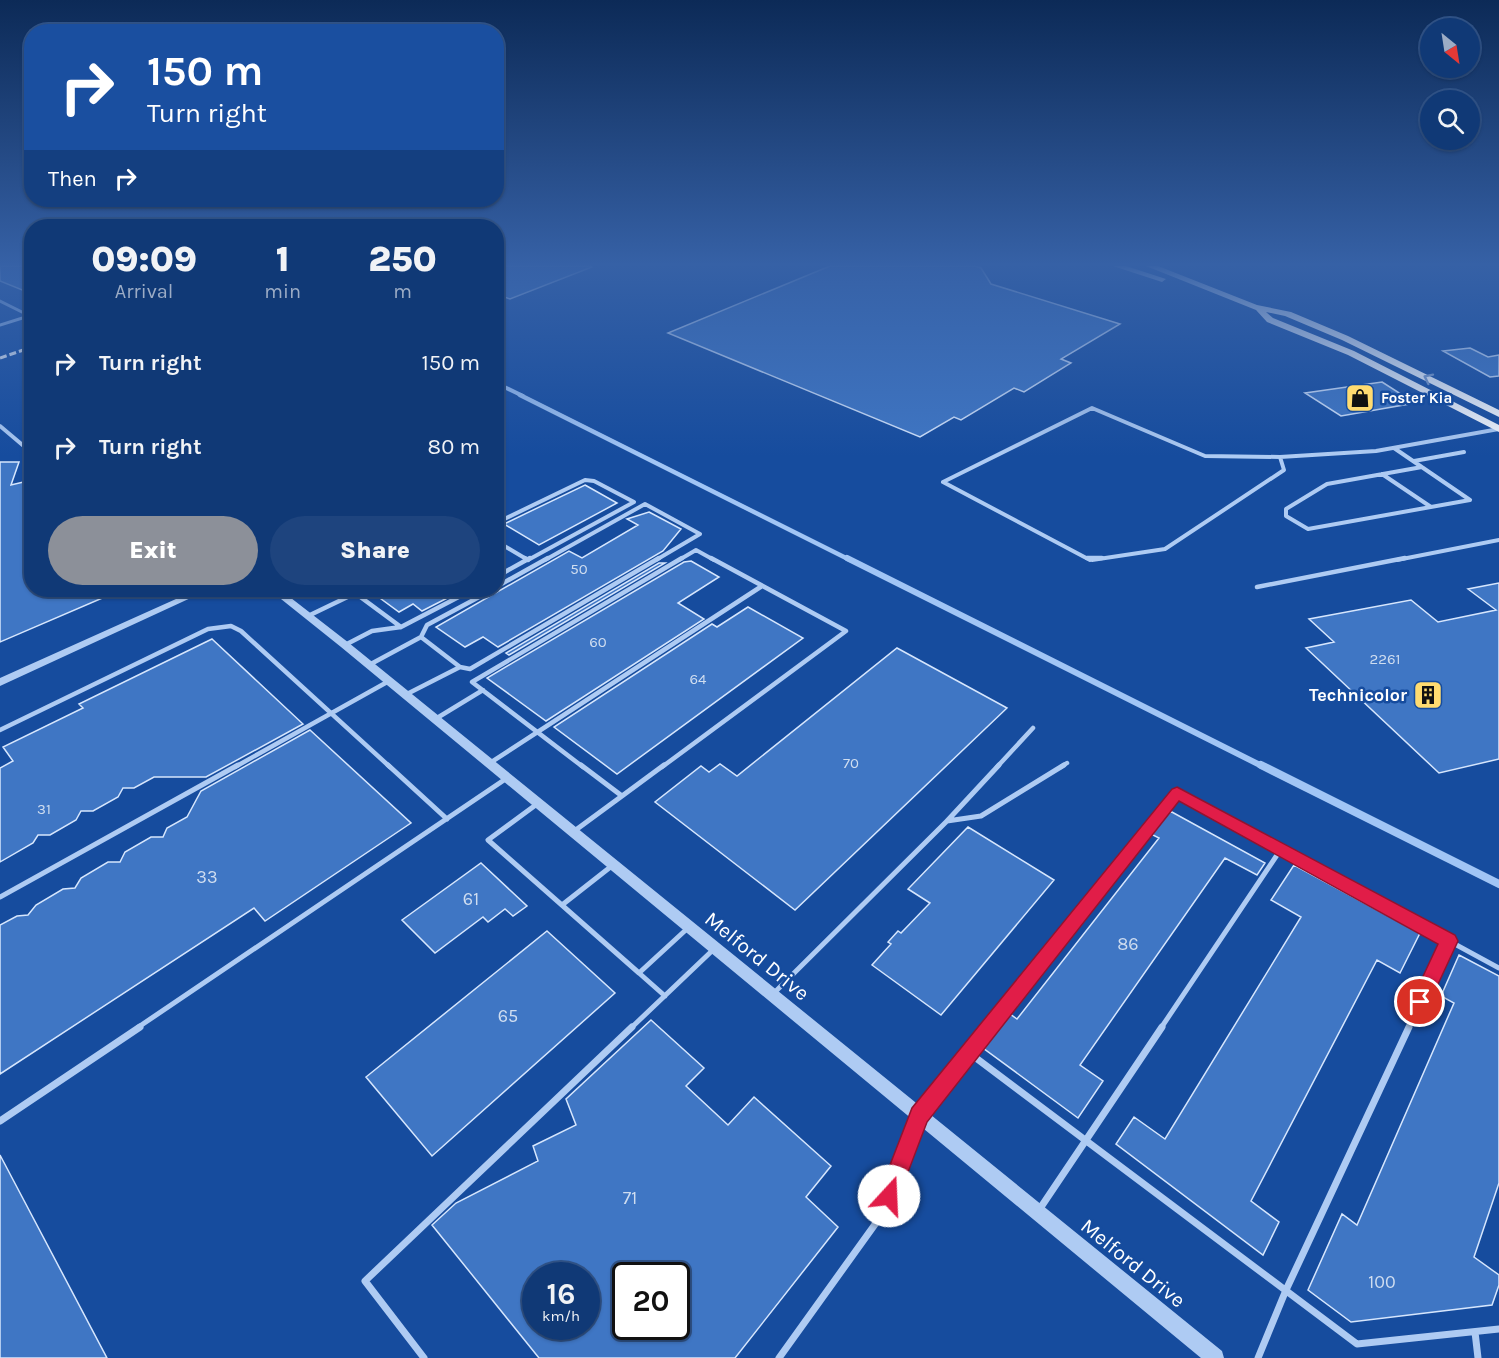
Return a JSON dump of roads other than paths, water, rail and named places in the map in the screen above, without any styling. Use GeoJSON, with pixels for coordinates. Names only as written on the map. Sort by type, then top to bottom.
{"type":"FeatureCollection","features":[{"type":"Feature","properties":{"kind":"main road"},"geometry":{"type":"LineString","coordinates":[[1293,329],[1351,353],[1499,429]]}},
{"type":"Feature","properties":{"kind":"main road"},"geometry":{"type":"LineString","coordinates":[[1325,329],[1499,414]]}},
{"type":"Feature","properties":{"kind":"street"},"geometry":{"type":"LineString","coordinates":[[0,682],[177,597]]}},
{"type":"Feature","properties":{"kind":"street","name":"Melford Drive"},"geometry":{"type":"LineString","coordinates":[[284,597],[1215,1358]]}},
{"type":"Feature","properties":{"kind":"lane"},"geometry":{"type":"LineString","coordinates":[[1281,457],[1284,470],[1165,549],[1090,560],[943,482],[1092,408],[1205,456],[1281,457],[1394,448],[1499,429]]}},
{"type":"Feature","properties":{"kind":"lane"},"geometry":{"type":"LineString","coordinates":[[0,426],[24,446]]}},
{"type":"Feature","properties":{"kind":"lane"},"geometry":{"type":"LineString","coordinates":[[1394,448],[1414,461],[1470,500],[1308,528],[1286,516],[1286,509],[1327,484],[1422,467]]}},
{"type":"Feature","properties":{"kind":"lane"},"geometry":{"type":"LineString","coordinates":[[1414,461],[1464,452]]}},
{"type":"Feature","properties":{"kind":"lane"},"geometry":{"type":"LineString","coordinates":[[1382,474],[1431,507]]}},
{"type":"Feature","properties":{"kind":"lane"},"geometry":{"type":"LineString","coordinates":[[504,519],[585,480],[594,481],[634,502],[504,573]]}},
{"type":"Feature","properties":{"kind":"lane"},"geometry":{"type":"LineString","coordinates":[[421,637],[460,666],[470,669],[700,534],[645,504],[504,583]]}},
{"type":"Feature","properties":{"kind":"lane"},"geometry":{"type":"LineString","coordinates":[[1257,587],[1499,540]]}},
{"type":"Feature","properties":{"kind":"lane"},"geometry":{"type":"LineString","coordinates":[[504,546],[528,560]]}},
{"type":"Feature","properties":{"kind":"lane"},"geometry":{"type":"LineString","coordinates":[[573,832],[622,796],[846,631],[696,550],[472,682],[622,796]]}},
{"type":"Feature","properties":{"kind":"lane"},"geometry":{"type":"LineString","coordinates":[[489,764],[762,586]]}},
{"type":"Feature","properties":{"kind":"lane"},"geometry":{"type":"LineString","coordinates":[[308,616],[347,597]]}},
{"type":"Feature","properties":{"kind":"lane"},"geometry":{"type":"LineString","coordinates":[[360,597],[401,627]]}},
{"type":"Feature","properties":{"kind":"lane"},"geometry":{"type":"LineString","coordinates":[[345,645],[372,631],[401,627],[459,597]]}},
{"type":"Feature","properties":{"kind":"lane"},"geometry":{"type":"LineString","coordinates":[[369,665],[421,637],[427,625],[479,597]]}},
{"type":"Feature","properties":{"kind":"lane"},"geometry":{"type":"LineString","coordinates":[[0,730],[221,626],[231,626],[241,631],[447,819]]}},
{"type":"Feature","properties":{"kind":"lane"},"geometry":{"type":"LineString","coordinates":[[406,695],[460,666]]}},
{"type":"Feature","properties":{"kind":"lane"},"geometry":{"type":"LineString","coordinates":[[0,897],[389,681]]}},
{"type":"Feature","properties":{"kind":"lane"},"geometry":{"type":"LineString","coordinates":[[435,719],[483,690]]}},
{"type":"Feature","properties":{"kind":"lane"},"geometry":{"type":"LineString","coordinates":[[772,995],[947,821],[1033,728]]}},
{"type":"Feature","properties":{"kind":"lane"},"geometry":{"type":"LineString","coordinates":[[947,821],[981,816],[1067,763]]}},
{"type":"Feature","properties":{"kind":"lane"},"geometry":{"type":"LineString","coordinates":[[0,1121],[507,778]]}},
{"type":"Feature","properties":{"kind":"lane"},"geometry":{"type":"LineString","coordinates":[[779,1358],[881,1216],[919,1116],[1177,793],[1499,968]]}},
{"type":"Feature","properties":{"kind":"lane"},"geometry":{"type":"LineString","coordinates":[[537,803],[488,840],[665,996]]}},
{"type":"Feature","properties":{"kind":"lane"},"geometry":{"type":"LineString","coordinates":[[1038,1212],[1281,849]]}},
{"type":"Feature","properties":{"kind":"lane"},"geometry":{"type":"LineString","coordinates":[[562,905],[613,865]]}},
{"type":"Feature","properties":{"kind":"lane"},"geometry":{"type":"LineString","coordinates":[[639,973],[689,927]]}},
{"type":"Feature","properties":{"kind":"lane"},"geometry":{"type":"LineString","coordinates":[[1258,1358],[1286,1290],[1449,941]]}},
{"type":"Feature","properties":{"kind":"lane"},"geometry":{"type":"LineString","coordinates":[[424,1358],[364,1281],[715,948]]}},
{"type":"Feature","properties":{"kind":"lane"},"geometry":{"type":"LineString","coordinates":[[968,1052],[1357,1344],[1499,1329]]}},
{"type":"Feature","properties":{"kind":"lane"},"geometry":{"type":"LineString","coordinates":[[1475,1332],[1478,1358]]}},
{"type":"Feature","properties":{"kind":"waterway"},"geometry":{"type":"LineString","coordinates":[[504,387],[523,396]]}},
{"type":"Feature","properties":{"kind":"waterway"},"geometry":{"type":"LineString","coordinates":[[520,395],[850,560]]}},
{"type":"Feature","properties":{"kind":"waterway"},"geometry":{"type":"LineString","coordinates":[[847,558],[1264,767]]}},
{"type":"Feature","properties":{"kind":"waterway"},"geometry":{"type":"LineString","coordinates":[[1261,765],[1499,884]]}},
{"type":"Feature","properties":{"kind":"railway"},"geometry":{"type":"LineString","coordinates":[[0,358],[24,350]]}},
{"type":"Feature","properties":{"kind":"place","name":"Foster Kia"},"geometry":{"type":"Point","coordinates":[1360,398]}},
{"type":"Feature","properties":{"kind":"place","name":"Technicolor"},"geometry":{"type":"Point","coordinates":[1428,695]}}]}
